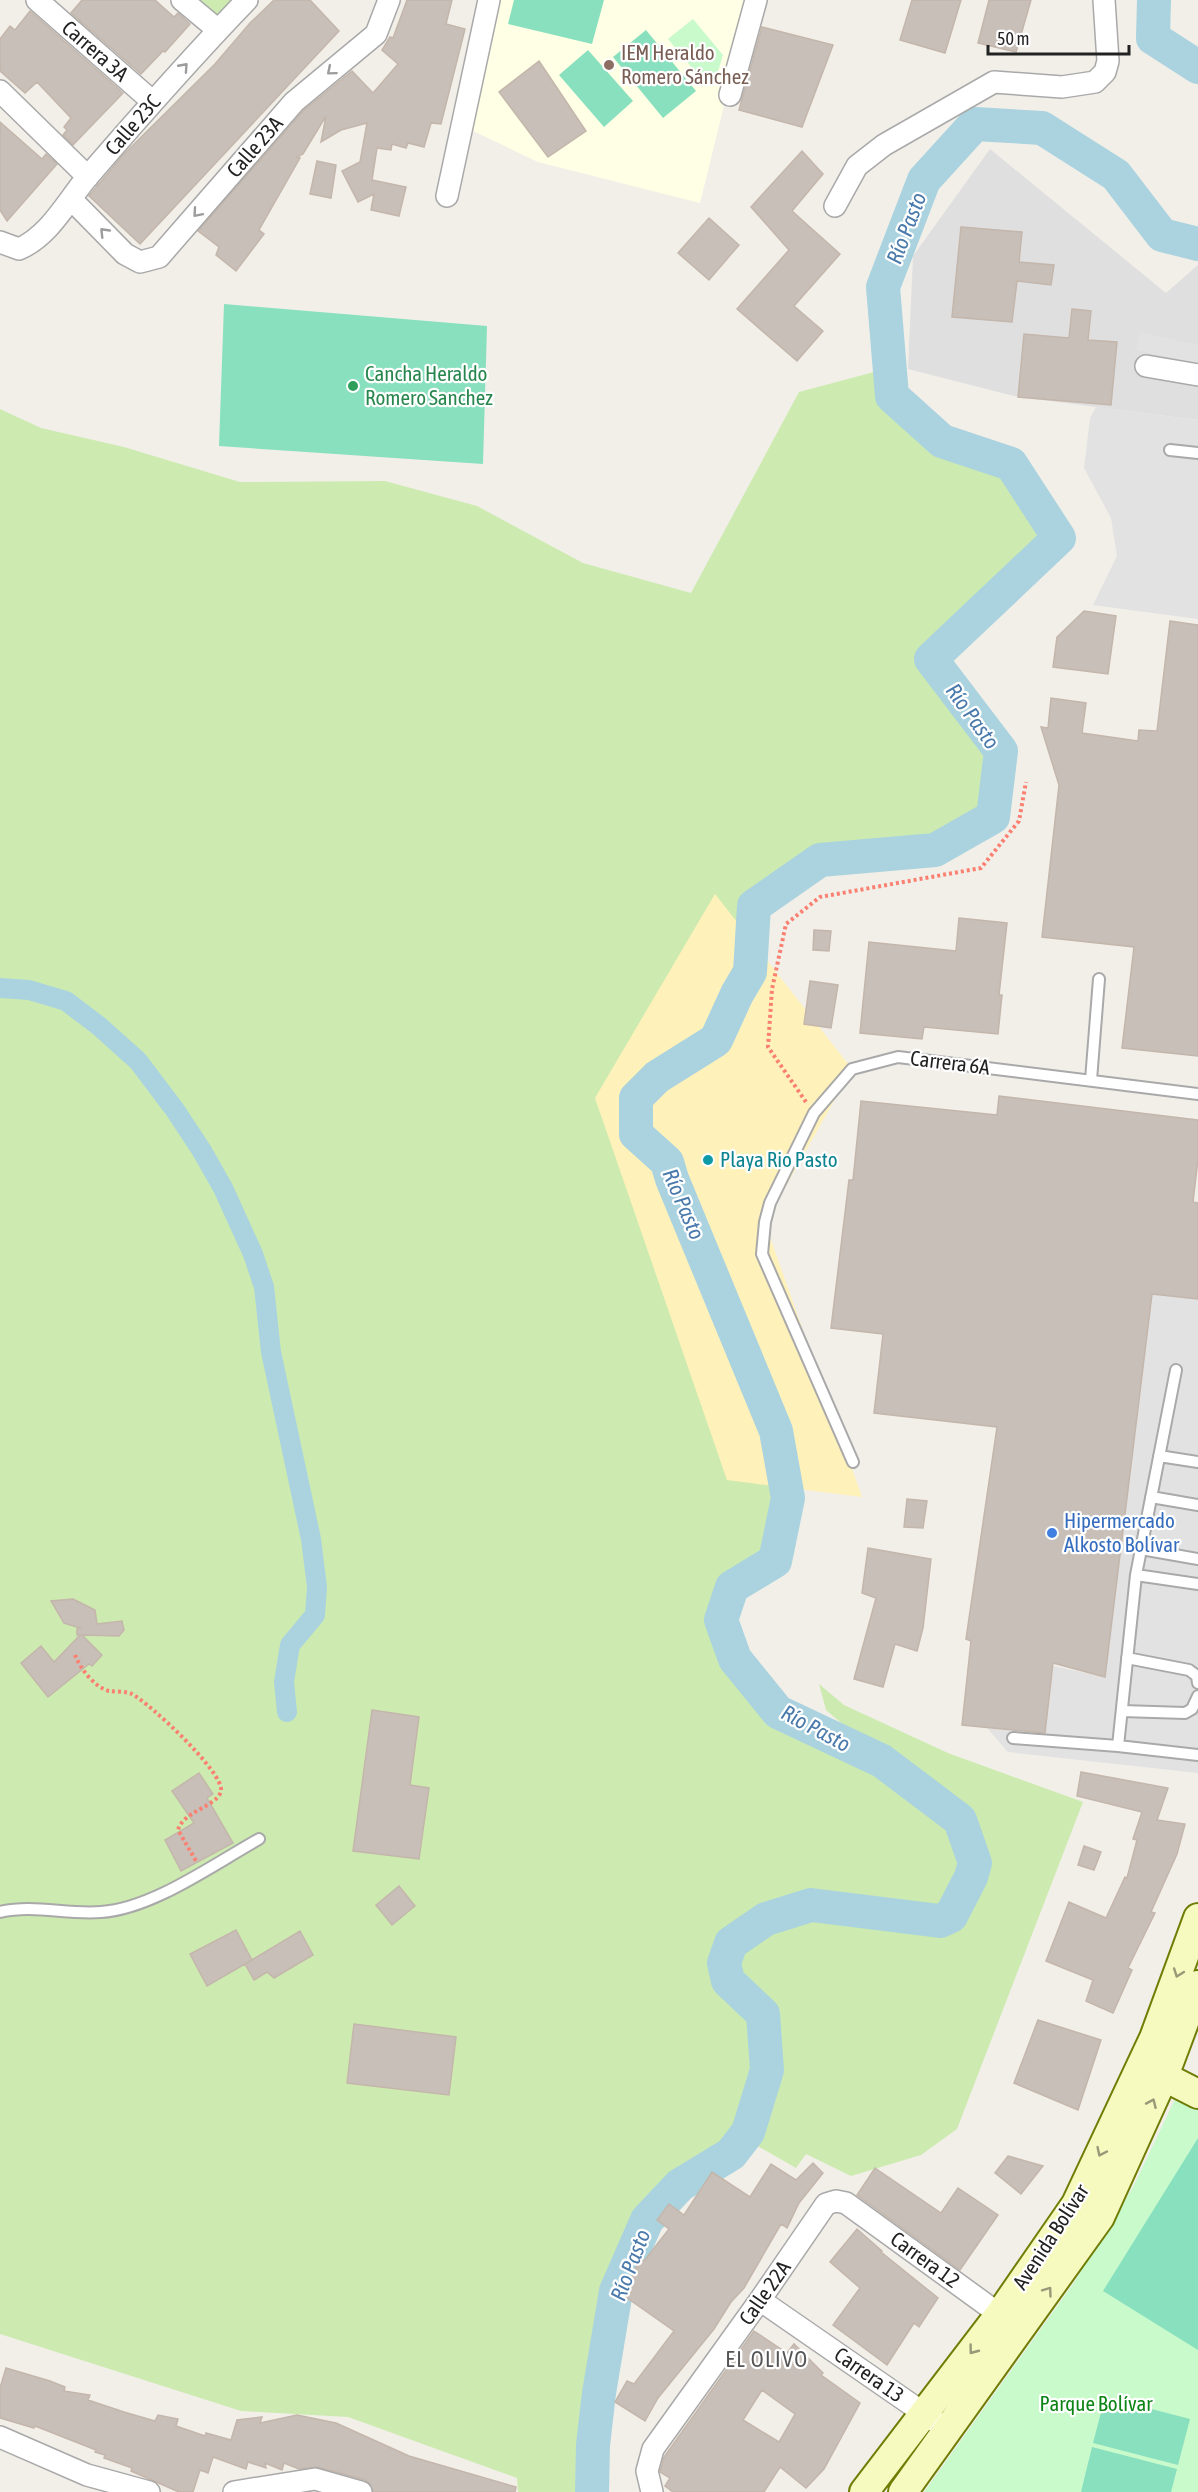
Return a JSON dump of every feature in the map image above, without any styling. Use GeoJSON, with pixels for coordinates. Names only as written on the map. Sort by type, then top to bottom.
{"type":"FeatureCollection","features":[{"type":"Feature","properties":{"kind":"main road","name":"Avenida Bolívar"},"geometry":{"type":"LineString","coordinates":[[1176,2049],[1198,1918]]}},
{"type":"Feature","properties":{"kind":"main road","name":"Avenida Bolívar"},"geometry":{"type":"LineString","coordinates":[[903,2492],[948,2430],[1153,2071],[1176,2049],[1198,1985]]}},
{"type":"Feature","properties":{"kind":"main road"},"geometry":{"type":"LineString","coordinates":[[1153,2071],[1198,2094]]}},
{"type":"Feature","properties":{"kind":"main road","name":"Avenida Bolívar"},"geometry":{"type":"LineString","coordinates":[[864,2492],[925,2414],[1010,2322]]}},
{"type":"Feature","properties":{"kind":"street","name":"Carrera 3A"},"geometry":{"type":"LineString","coordinates":[[37,0],[153,102]]}},
{"type":"Feature","properties":{"kind":"street"},"geometry":{"type":"LineString","coordinates":[[182,0],[218,30]]}},
{"type":"Feature","properties":{"kind":"street","name":"Calle 23C"},"geometry":{"type":"LineString","coordinates":[[9,245],[29,244],[41,234],[153,102],[247,0]]}},
{"type":"Feature","properties":{"kind":"street","name":"Calle 23A"},"geometry":{"type":"LineString","coordinates":[[71,199],[125,254],[140,262],[159,257],[294,102],[376,34],[389,0]]}},
{"type":"Feature","properties":{"kind":"street"},"geometry":{"type":"LineString","coordinates":[[447,196],[489,0]]}},
{"type":"Feature","properties":{"kind":"street"},"geometry":{"type":"LineString","coordinates":[[730,95],[756,0]]}},
{"type":"Feature","properties":{"kind":"street"},"geometry":{"type":"LineString","coordinates":[[835,206],[857,166],[884,145],[994,82],[1062,87],[1095,82],[1105,72],[1108,61],[1104,0]]}},
{"type":"Feature","properties":{"kind":"street"},"geometry":{"type":"LineString","coordinates":[[0,91],[88,177]]}},
{"type":"Feature","properties":{"kind":"street"},"geometry":{"type":"LineString","coordinates":[[1146,366],[1198,375]]}},
{"type":"Feature","properties":{"kind":"street","name":"Carrera 12"},"geometry":{"type":"LineString","coordinates":[[826,2204],[836,2201],[846,2203],[1010,2322]]}},
{"type":"Feature","properties":{"kind":"street","name":"Calle 22A"},"geometry":{"type":"LineString","coordinates":[[649,2482],[654,2449],[826,2204]]}},
{"type":"Feature","properties":{"kind":"street","name":"Carrera 13"},"geometry":{"type":"LineString","coordinates":[[760,2300],[948,2430]]}},
{"type":"Feature","properties":{"kind":"street"},"geometry":{"type":"LineString","coordinates":[[0,2437],[87,2475],[149,2492]]}},
{"type":"Feature","properties":{"kind":"street"},"geometry":{"type":"LineString","coordinates":[[234,2492],[315,2479],[361,2492]]}},
{"type":"Feature","properties":{"kind":"lane"},"geometry":{"type":"LineString","coordinates":[[1170,450],[1198,453]]}},
{"type":"Feature","properties":{"kind":"lane"},"geometry":{"type":"LineString","coordinates":[[1091,1080],[1099,979]]}},
{"type":"Feature","properties":{"kind":"lane","name":"Carrera 6A"},"geometry":{"type":"LineString","coordinates":[[853,1462],[762,1254],[765,1222],[770,1203],[813,1113],[852,1069],[898,1057],[1198,1094]]}},
{"type":"Feature","properties":{"kind":"lane"},"geometry":{"type":"LineString","coordinates":[[1118,1746],[1136,1575],[1176,1370]]}},
{"type":"Feature","properties":{"kind":"lane"},"geometry":{"type":"LineString","coordinates":[[1159,1456],[1198,1462]]}},
{"type":"Feature","properties":{"kind":"lane"},"geometry":{"type":"LineString","coordinates":[[1151,1497],[1198,1505]]}},
{"type":"Feature","properties":{"kind":"lane"},"geometry":{"type":"LineString","coordinates":[[1141,1549],[1198,1559]]}},
{"type":"Feature","properties":{"kind":"lane"},"geometry":{"type":"LineString","coordinates":[[1136,1575],[1198,1584]]}},
{"type":"Feature","properties":{"kind":"lane"},"geometry":{"type":"LineString","coordinates":[[1127,1658],[1189,1670],[1197,1676],[1198,1683]]}},
{"type":"Feature","properties":{"kind":"lane"},"geometry":{"type":"LineString","coordinates":[[1122,1710],[1185,1713],[1192,1709],[1198,1696]]}},
{"type":"Feature","properties":{"kind":"lane"},"geometry":{"type":"LineString","coordinates":[[1013,1738],[1198,1755]]}},
{"type":"Feature","properties":{"kind":"lane"},"geometry":{"type":"LineString","coordinates":[[0,1912],[18,1908],[102,1912],[151,1900],[259,1839]]}},
{"type":"Feature","properties":{"kind":"path"},"geometry":{"type":"LineString","coordinates":[[813,1113],[768,1047],[772,989],[786,924],[820,897],[981,868],[1019,821],[1026,782]]}},
{"type":"Feature","properties":{"kind":"path"},"geometry":{"type":"LineString","coordinates":[[75,1655],[81,1666],[99,1686],[106,1690],[131,1694],[156,1714],[206,1762],[220,1784],[221,1790],[218,1796],[185,1818],[178,1830],[202,1871]]}},
{"type":"Feature","properties":{"kind":"shaded area","name":"IEM Heraldo Romero Sánchez"},"geometry":{"type":"Polygon","coordinates":[[[497,0],[750,0],[700,203],[538,162],[469,129],[497,0]]]}},
{"type":"Feature","properties":{"kind":"shaded area"},"geometry":{"type":"Polygon","coordinates":[[[990,149],[1166,293],[1198,265],[1198,420],[1018,397],[908,369],[913,256],[990,149]]]}},
{"type":"Feature","properties":{"kind":"shaded area"},"geometry":{"type":"Polygon","coordinates":[[[1140,332],[1198,345],[1198,364],[1136,350],[1140,332]]]}},
{"type":"Feature","properties":{"kind":"shaded area"},"geometry":{"type":"Polygon","coordinates":[[[1096,407],[1198,420],[1198,619],[1093,605],[1117,556],[1111,518],[1084,468],[1090,418],[1096,407]]]}},
{"type":"Feature","properties":{"kind":"shaded area"},"geometry":{"type":"Polygon","coordinates":[[[1152,1294],[1198,1299],[1198,1773],[1008,1752],[987,1728],[1045,1734],[1053,1666],[1105,1677],[1152,1294]]]}},
{"type":"Feature","properties":{"kind":"green space"},"geometry":{"type":"Polygon","coordinates":[[[200,0],[235,0],[218,17],[200,0]]]}},
{"type":"Feature","properties":{"kind":"green space"},"geometry":{"type":"Polygon","coordinates":[[[514,0],[604,0],[592,44],[508,24],[514,0]]]}},
{"type":"Feature","properties":{"kind":"green space"},"geometry":{"type":"Polygon","coordinates":[[[693,19],[723,55],[716,78],[707,86],[668,39],[693,19]]]}},
{"type":"Feature","properties":{"kind":"green space"},"geometry":{"type":"Polygon","coordinates":[[[646,30],[696,91],[663,118],[613,57],[646,30]]]}},
{"type":"Feature","properties":{"kind":"green space"},"geometry":{"type":"Polygon","coordinates":[[[588,50],[633,101],[604,127],[559,75],[588,50]]]}},
{"type":"Feature","properties":{"kind":"green space","name":"Cancha Heraldo Romero Sanchez"},"geometry":{"type":"Polygon","coordinates":[[[224,304],[487,326],[483,464],[219,446],[224,304]]]}},
{"type":"Feature","properties":{"kind":"green space"},"geometry":{"type":"Polygon","coordinates":[[[874,372],[892,396],[942,441],[1011,464],[1059,538],[931,659],[1001,751],[993,817],[925,851],[820,860],[754,906],[750,972],[776,1431],[788,1498],[770,1554],[730,1576],[715,1619],[721,1661],[760,1714],[879,1766],[956,1830],[968,1867],[945,1917],[868,1911],[810,1901],[746,1919],[716,1942],[720,1980],[758,2014],[763,2071],[745,2130],[730,2149],[676,2179],[644,2214],[613,2279],[589,2404],[586,2492],[518,2492],[517,2478],[348,2417],[241,2411],[0,2334],[0,409],[41,428],[124,447],[240,482],[385,481],[477,506],[583,563],[691,593],[799,392],[874,372]]]}},
{"type":"Feature","properties":{"kind":"green space"},"geometry":{"type":"Polygon","coordinates":[[[819,1684],[844,1705],[948,1753],[1083,1802],[957,2129],[921,2155],[851,2176],[806,2154],[796,2168],[754,2144],[771,2057],[769,2010],[735,1984],[728,1962],[740,1942],[778,1918],[822,1911],[931,1925],[954,1919],[980,1862],[969,1827],[950,1802],[869,1747],[826,1710],[819,1684]]]}},
{"type":"Feature","properties":{"kind":"green space","name":"Parque Bolívar"},"geometry":{"type":"Polygon","coordinates":[[[1177,2095],[1198,2107],[1198,2492],[924,2492],[1073,2284],[1133,2187],[1177,2095]]]}},
{"type":"Feature","properties":{"kind":"green space"},"geometry":{"type":"Polygon","coordinates":[[[1198,2138],[1198,2350],[1103,2291],[1198,2138]]]}},
{"type":"Feature","properties":{"kind":"green space"},"geometry":{"type":"Polygon","coordinates":[[[1105,2397],[1190,2419],[1178,2465],[1093,2443],[1105,2397]]]}},
{"type":"Feature","properties":{"kind":"green space"},"geometry":{"type":"Polygon","coordinates":[[[1092,2447],[1177,2469],[1171,2492],[1081,2492],[1092,2447]]]}},
{"type":"Feature","properties":{"kind":"sand","name":"Playa Rio Pasto"},"geometry":{"type":"Polygon","coordinates":[[[715,894],[852,1069],[765,1223],[862,1497],[727,1480],[595,1098],[715,894]]]}},
{"type":"Feature","properties":{"kind":"building"},"geometry":{"type":"Polygon","coordinates":[[[82,0],[155,0],[174,17],[178,13],[190,24],[141,74],[71,13],[82,0]]]}},
{"type":"Feature","properties":{"kind":"building"},"geometry":{"type":"Polygon","coordinates":[[[274,0],[310,0],[339,31],[140,244],[89,196],[123,155],[215,64],[250,23],[274,0]]]}},
{"type":"Feature","properties":{"kind":"building"},"geometry":{"type":"Polygon","coordinates":[[[407,0],[452,0],[446,24],[465,29],[441,124],[431,123],[424,147],[408,143],[406,148],[392,144],[391,150],[377,148],[372,180],[406,187],[399,216],[371,210],[374,194],[358,202],[342,171],[360,162],[367,123],[341,130],[321,142],[326,116],[303,154],[297,157],[300,158],[259,230],[264,234],[236,271],[216,255],[219,247],[198,231],[303,111],[352,71],[373,93],[398,64],[382,50],[390,37],[393,38],[407,0]]]}},
{"type":"Feature","properties":{"kind":"building"},"geometry":{"type":"Polygon","coordinates":[[[912,0],[961,0],[945,53],[900,40],[912,0]]]}},
{"type":"Feature","properties":{"kind":"building"},"geometry":{"type":"Polygon","coordinates":[[[989,0],[1031,0],[1016,52],[978,43],[989,0]]]}},
{"type":"Feature","properties":{"kind":"building"},"geometry":{"type":"Polygon","coordinates":[[[30,11],[123,93],[73,145],[63,135],[67,130],[64,127],[71,118],[37,82],[25,93],[0,71],[0,39],[10,26],[15,30],[30,11]]]}},
{"type":"Feature","properties":{"kind":"building"},"geometry":{"type":"Polygon","coordinates":[[[762,27],[833,45],[802,127],[739,110],[762,27]]]}},
{"type":"Feature","properties":{"kind":"building"},"geometry":{"type":"Polygon","coordinates":[[[539,61],[586,131],[548,157],[499,92],[539,61]]]}},
{"type":"Feature","properties":{"kind":"building"},"geometry":{"type":"Polygon","coordinates":[[[0,122],[42,159],[46,154],[57,164],[7,221],[0,210],[0,122]]]}},
{"type":"Feature","properties":{"kind":"building"},"geometry":{"type":"Polygon","coordinates":[[[802,151],[823,174],[792,211],[840,254],[794,306],[823,331],[797,361],[737,309],[789,250],[751,207],[802,151]]]}},
{"type":"Feature","properties":{"kind":"building"},"geometry":{"type":"Polygon","coordinates":[[[317,161],[336,165],[331,198],[310,194],[317,161]]]}},
{"type":"Feature","properties":{"kind":"building"},"geometry":{"type":"Polygon","coordinates":[[[709,218],[739,245],[709,280],[678,253],[709,218]]]}},
{"type":"Feature","properties":{"kind":"building"},"geometry":{"type":"Polygon","coordinates":[[[961,227],[1022,232],[1019,262],[1054,265],[1051,285],[1017,281],[1012,322],[952,317],[961,227]]]}},
{"type":"Feature","properties":{"kind":"building"},"geometry":{"type":"Polygon","coordinates":[[[1072,309],[1091,311],[1088,340],[1117,342],[1111,405],[1018,397],[1024,334],[1069,338],[1072,309]]]}},
{"type":"Feature","properties":{"kind":"building"},"geometry":{"type":"Polygon","coordinates":[[[1084,611],[1116,616],[1108,674],[1053,667],[1057,637],[1084,611]]]}},
{"type":"Feature","properties":{"kind":"building"},"geometry":{"type":"Polygon","coordinates":[[[1170,621],[1198,625],[1198,1056],[1122,1048],[1134,947],[1042,937],[1059,785],[1041,727],[1048,728],[1051,698],[1086,703],[1082,733],[1138,741],[1139,730],[1157,731],[1170,621]]]}},
{"type":"Feature","properties":{"kind":"building"},"geometry":{"type":"Polygon","coordinates":[[[959,918],[1007,923],[999,995],[1002,995],[998,1034],[924,1027],[922,1039],[860,1033],[869,942],[956,951],[959,918]]]}},
{"type":"Feature","properties":{"kind":"building"},"geometry":{"type":"Polygon","coordinates":[[[814,930],[831,931],[829,951],[813,950],[814,930]]]}},
{"type":"Feature","properties":{"kind":"building"},"geometry":{"type":"Polygon","coordinates":[[[810,981],[838,985],[831,1028],[804,1024],[810,981]]]}},
{"type":"Feature","properties":{"kind":"building","name":"Hipermercado Alkosto Bolívar"},"geometry":{"type":"Polygon","coordinates":[[[999,1096],[1198,1120],[1198,1159],[1193,1202],[1198,1203],[1198,1299],[1152,1294],[1105,1677],[1053,1663],[1045,1733],[962,1725],[971,1641],[966,1639],[997,1427],[874,1413],[883,1334],[831,1328],[849,1180],[853,1180],[861,1101],[997,1115],[999,1096]]]}},
{"type":"Feature","properties":{"kind":"building"},"geometry":{"type":"Polygon","coordinates":[[[907,1499],[927,1501],[923,1528],[904,1527],[907,1499]]]}},
{"type":"Feature","properties":{"kind":"building"},"geometry":{"type":"Polygon","coordinates":[[[868,1548],[931,1559],[923,1628],[917,1651],[895,1644],[883,1687],[854,1679],[876,1598],[862,1593],[868,1548]]]}},
{"type":"Feature","properties":{"kind":"building"},"geometry":{"type":"Polygon","coordinates":[[[73,1599],[95,1610],[97,1624],[122,1621],[124,1630],[119,1636],[82,1635],[102,1655],[92,1666],[89,1664],[48,1697],[21,1663],[41,1646],[54,1662],[80,1635],[77,1635],[77,1629],[80,1628],[64,1623],[51,1601],[73,1599]]]}},
{"type":"Feature","properties":{"kind":"building"},"geometry":{"type":"Polygon","coordinates":[[[372,1710],[419,1717],[410,1785],[429,1788],[419,1859],[353,1851],[372,1710]]]}},
{"type":"Feature","properties":{"kind":"building"},"geometry":{"type":"Polygon","coordinates":[[[1081,1772],[1168,1788],[1157,1820],[1185,1824],[1177,1854],[1151,1912],[1155,1913],[1128,1968],[1132,1970],[1113,2013],[1086,2001],[1093,1980],[1046,1961],[1069,1902],[1106,1918],[1125,1877],[1127,1878],[1137,1840],[1133,1839],[1142,1812],[1077,1796],[1081,1772]]]}},
{"type":"Feature","properties":{"kind":"building"},"geometry":{"type":"Polygon","coordinates":[[[199,1773],[213,1794],[207,1798],[233,1843],[181,1871],[165,1840],[194,1823],[172,1791],[199,1773]]]}},
{"type":"Feature","properties":{"kind":"building"},"geometry":{"type":"Polygon","coordinates":[[[1084,1846],[1101,1852],[1094,1870],[1078,1865],[1084,1846]]]}},
{"type":"Feature","properties":{"kind":"building"},"geometry":{"type":"Polygon","coordinates":[[[399,1886],[415,1906],[392,1925],[376,1905],[399,1886]]]}},
{"type":"Feature","properties":{"kind":"building"},"geometry":{"type":"Polygon","coordinates":[[[236,1930],[252,1960],[207,1986],[190,1954],[236,1930]]]}},
{"type":"Feature","properties":{"kind":"building"},"geometry":{"type":"Polygon","coordinates":[[[300,1931],[313,1955],[274,1978],[267,1972],[254,1980],[245,1964],[300,1931]]]}},
{"type":"Feature","properties":{"kind":"building"},"geometry":{"type":"Polygon","coordinates":[[[1038,2020],[1101,2040],[1078,2110],[1014,2083],[1038,2020]]]}},
{"type":"Feature","properties":{"kind":"building"},"geometry":{"type":"Polygon","coordinates":[[[354,2024],[456,2037],[449,2095],[347,2083],[354,2024]]]}},
{"type":"Feature","properties":{"kind":"building"},"geometry":{"type":"Polygon","coordinates":[[[1008,2156],[1043,2166],[1021,2194],[995,2173],[1008,2156]]]}},
{"type":"Feature","properties":{"kind":"building"},"geometry":{"type":"Polygon","coordinates":[[[813,2163],[823,2173],[799,2203],[787,2228],[781,2224],[744,2288],[658,2398],[645,2421],[615,2402],[627,2381],[634,2384],[674,2331],[623,2295],[640,2259],[644,2261],[669,2229],[657,2220],[669,2204],[684,2215],[712,2172],[750,2197],[771,2164],[796,2180],[813,2163]]]}},
{"type":"Feature","properties":{"kind":"building"},"geometry":{"type":"Polygon","coordinates":[[[875,2168],[941,2213],[958,2188],[998,2215],[960,2270],[857,2195],[875,2168]]]}},
{"type":"Feature","properties":{"kind":"building"},"geometry":{"type":"Polygon","coordinates":[[[857,2229],[881,2252],[938,2298],[919,2327],[914,2323],[887,2365],[833,2325],[860,2288],[830,2262],[857,2229]]]}},
{"type":"Feature","properties":{"kind":"building"},"geometry":{"type":"Polygon","coordinates":[[[754,2331],[787,2353],[794,2344],[823,2373],[821,2375],[860,2403],[824,2469],[806,2488],[780,2467],[764,2492],[673,2492],[665,2486],[670,2478],[660,2472],[664,2457],[754,2331]],[[762,2390],[743,2420],[779,2442],[795,2414],[762,2390]]]}},
{"type":"Feature","properties":{"kind":"building"},"geometry":{"type":"Polygon","coordinates":[[[6,2368],[50,2381],[65,2387],[64,2391],[90,2395],[88,2400],[124,2412],[155,2421],[158,2415],[178,2419],[176,2426],[205,2436],[206,2433],[231,2440],[237,2420],[262,2417],[260,2423],[297,2415],[336,2423],[409,2456],[516,2487],[515,2492],[373,2492],[370,2484],[365,2480],[318,2467],[299,2469],[284,2463],[282,2470],[265,2463],[266,2468],[248,2462],[246,2469],[213,2457],[208,2473],[200,2470],[193,2492],[179,2492],[131,2471],[132,2468],[104,2458],[105,2455],[95,2452],[96,2450],[35,2426],[34,2428],[0,2418],[0,2388],[6,2368]]]}},
{"type":"Feature","properties":{"kind":"waterway","name":"Río Pasto"},"geometry":{"type":"LineString","coordinates":[[1154,0],[1153,38],[1198,67]]}},
{"type":"Feature","properties":{"kind":"waterway","name":"Río Pasto"},"geometry":{"type":"LineString","coordinates":[[592,2492],[593,2445],[599,2393],[616,2291],[647,2220],[680,2185],[731,2154],[748,2132],[767,2070],[763,2014],[728,1981],[724,1963],[731,1943],[766,1919],[811,1905],[940,1921],[951,1916],[971,1877],[975,1863],[960,1820],[882,1761],[778,1712],[735,1659],[721,1620],[732,1587],[775,1561],[788,1498],[776,1431],[667,1162],[636,1134],[636,1098],[657,1077],[716,1040],[750,972],[754,906],[820,860],[935,850],[993,817],[1001,751],[931,659],[1059,538],[1011,464],[942,441],[892,396],[883,287],[924,180],[975,124],[1042,128],[1116,175],[1162,235],[1198,244]]}},
{"type":"Feature","properties":{"kind":"waterway"},"geometry":{"type":"LineString","coordinates":[[0,988],[29,990],[66,1001],[99,1026],[138,1061],[202,1151],[223,1188],[253,1254],[264,1287],[271,1352],[311,1539],[317,1587],[315,1615],[290,1645],[284,1682],[287,1712]]}},
{"type":"Feature","properties":{"kind":"place","name":"IEM Heraldo Romero Sánchez"},"geometry":{"type":"Point","coordinates":[609,65]}},
{"type":"Feature","properties":{"kind":"place","name":"Cancha Heraldo Romero Sanchez"},"geometry":{"type":"Point","coordinates":[353,386]}},
{"type":"Feature","properties":{"kind":"place","name":"Playa Rio Pasto"},"geometry":{"type":"Point","coordinates":[708,1160]}},
{"type":"Feature","properties":{"kind":"place","name":"Hipermercado Alkosto Bolívar"},"geometry":{"type":"Point","coordinates":[1052,1533]}},
{"type":"Feature","properties":{"kind":"district","name":"EL OLIVO"},"geometry":{"type":"Point","coordinates":[767,2359]}}]}
